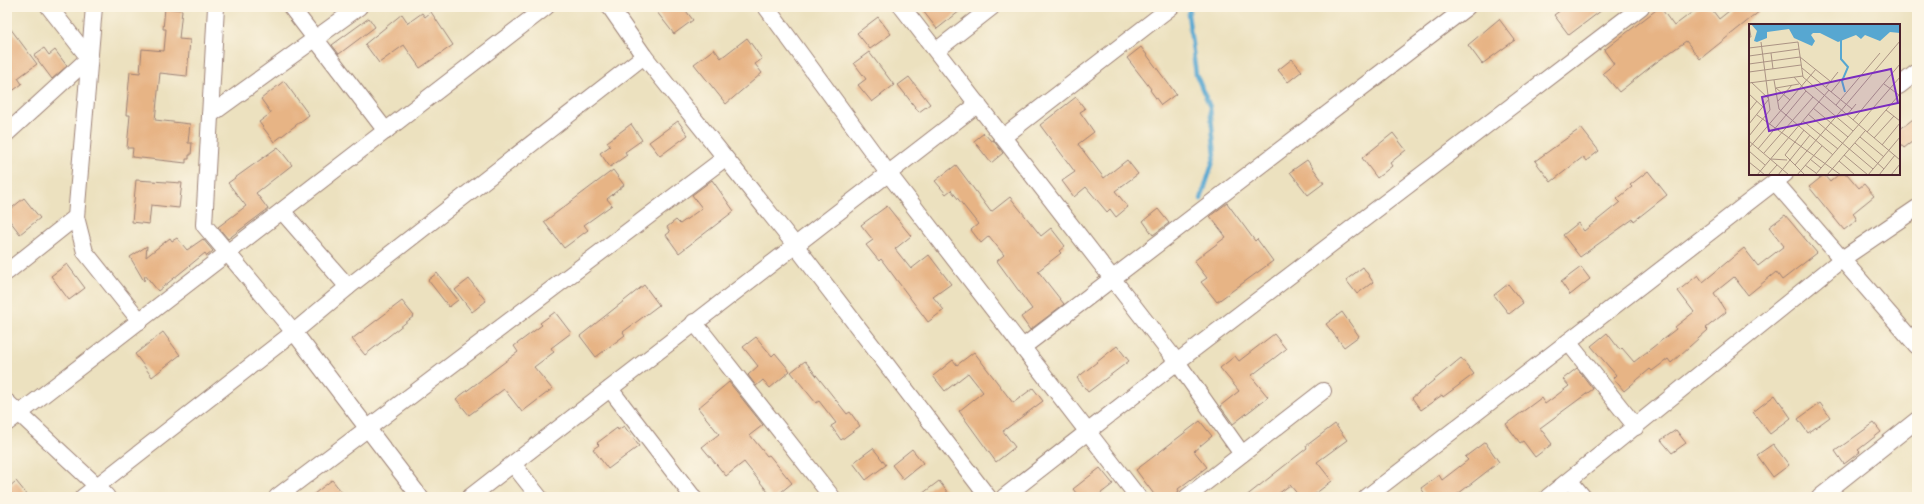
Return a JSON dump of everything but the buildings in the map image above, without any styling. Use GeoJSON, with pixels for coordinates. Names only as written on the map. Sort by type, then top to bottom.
{"type":"FeatureCollection","features":[{"type":"Feature","properties":{"kind":"street"},"geometry":{"type":"LineString","coordinates":[[49,7],[89,58]]}},
{"type":"Feature","properties":{"kind":"street"},"geometry":{"type":"LineString","coordinates":[[94,7],[76,217],[85,252],[140,321]]}},
{"type":"Feature","properties":{"kind":"street"},"geometry":{"type":"LineString","coordinates":[[216,7],[204,225],[294,332],[420,497]]}},
{"type":"Feature","properties":{"kind":"street"},"geometry":{"type":"LineString","coordinates":[[291,7],[386,131]]}},
{"type":"Feature","properties":{"kind":"street"},"geometry":{"type":"LineString","coordinates":[[210,115],[316,40],[359,7]]}},
{"type":"Feature","properties":{"kind":"street"},"geometry":{"type":"LineString","coordinates":[[13,419],[546,7]]}},
{"type":"Feature","properties":{"kind":"street"},"geometry":{"type":"LineString","coordinates":[[610,7],[644,56],[795,245],[988,497]]}},
{"type":"Feature","properties":{"kind":"street"},"geometry":{"type":"LineString","coordinates":[[766,7],[888,173],[1138,497]]}},
{"type":"Feature","properties":{"kind":"street"},"geometry":{"type":"LineString","coordinates":[[902,7],[937,50],[1177,362],[1242,454]]}},
{"type":"Feature","properties":{"kind":"street"},"geometry":{"type":"LineString","coordinates":[[937,50],[992,7]]}},
{"type":"Feature","properties":{"kind":"street"},"geometry":{"type":"LineString","coordinates":[[1003,137],[1171,7]]}},
{"type":"Feature","properties":{"kind":"street"},"geometry":{"type":"LineString","coordinates":[[1023,347],[1467,7]]}},
{"type":"Feature","properties":{"kind":"street"},"geometry":{"type":"LineString","coordinates":[[1004,497],[1177,362],[1641,7]]}},
{"type":"Feature","properties":{"kind":"street"},"geometry":{"type":"LineString","coordinates":[[83,497],[102,491],[348,287],[644,56]]}},
{"type":"Feature","properties":{"kind":"street"},"geometry":{"type":"LineString","coordinates":[[7,133],[89,58]]}},
{"type":"Feature","properties":{"kind":"street"},"geometry":{"type":"LineString","coordinates":[[1900,85],[1917,72]]}},
{"type":"Feature","properties":{"kind":"street"},"geometry":{"type":"LineString","coordinates":[[470,497],[694,322],[978,104]]}},
{"type":"Feature","properties":{"kind":"street"},"geometry":{"type":"LineString","coordinates":[[277,497],[725,158]]}},
{"type":"Feature","properties":{"kind":"street"},"geometry":{"type":"LineString","coordinates":[[1367,497],[1780,178],[1842,259],[1917,346]]}},
{"type":"Feature","properties":{"kind":"street"},"geometry":{"type":"LineString","coordinates":[[1548,497],[1570,481],[1842,259],[1917,208]]}},
{"type":"Feature","properties":{"kind":"street"},"geometry":{"type":"LineString","coordinates":[[282,211],[348,287]]}},
{"type":"Feature","properties":{"kind":"street"},"geometry":{"type":"LineString","coordinates":[[7,272],[76,217]]}},
{"type":"Feature","properties":{"kind":"street"},"geometry":{"type":"LineString","coordinates":[[694,322],[832,497]]}},
{"type":"Feature","properties":{"kind":"street"},"geometry":{"type":"LineString","coordinates":[[1568,342],[1636,427]]}},
{"type":"Feature","properties":{"kind":"street"},"geometry":{"type":"LineString","coordinates":[[610,389],[693,497]]}},
{"type":"Feature","properties":{"kind":"street"},"geometry":{"type":"LineString","coordinates":[[1187,497],[1323,391]]}},
{"type":"Feature","properties":{"kind":"street"},"geometry":{"type":"LineString","coordinates":[[7,402],[13,419],[102,491]]}},
{"type":"Feature","properties":{"kind":"street"},"geometry":{"type":"LineString","coordinates":[[1820,497],[1917,420]]}},
{"type":"Feature","properties":{"kind":"street"},"geometry":{"type":"LineString","coordinates":[[513,464],[539,497]]}},
{"type":"Feature","properties":{"kind":"street"},"geometry":{"type":"LineString","coordinates":[[1570,481],[1583,497]]}},
{"type":"Feature","properties":{"kind":"waterway"},"geometry":{"type":"LineString","coordinates":[[1191,7],[1188,14],[1196,74],[1210,107],[1215,155],[1201,199]]}}]}
